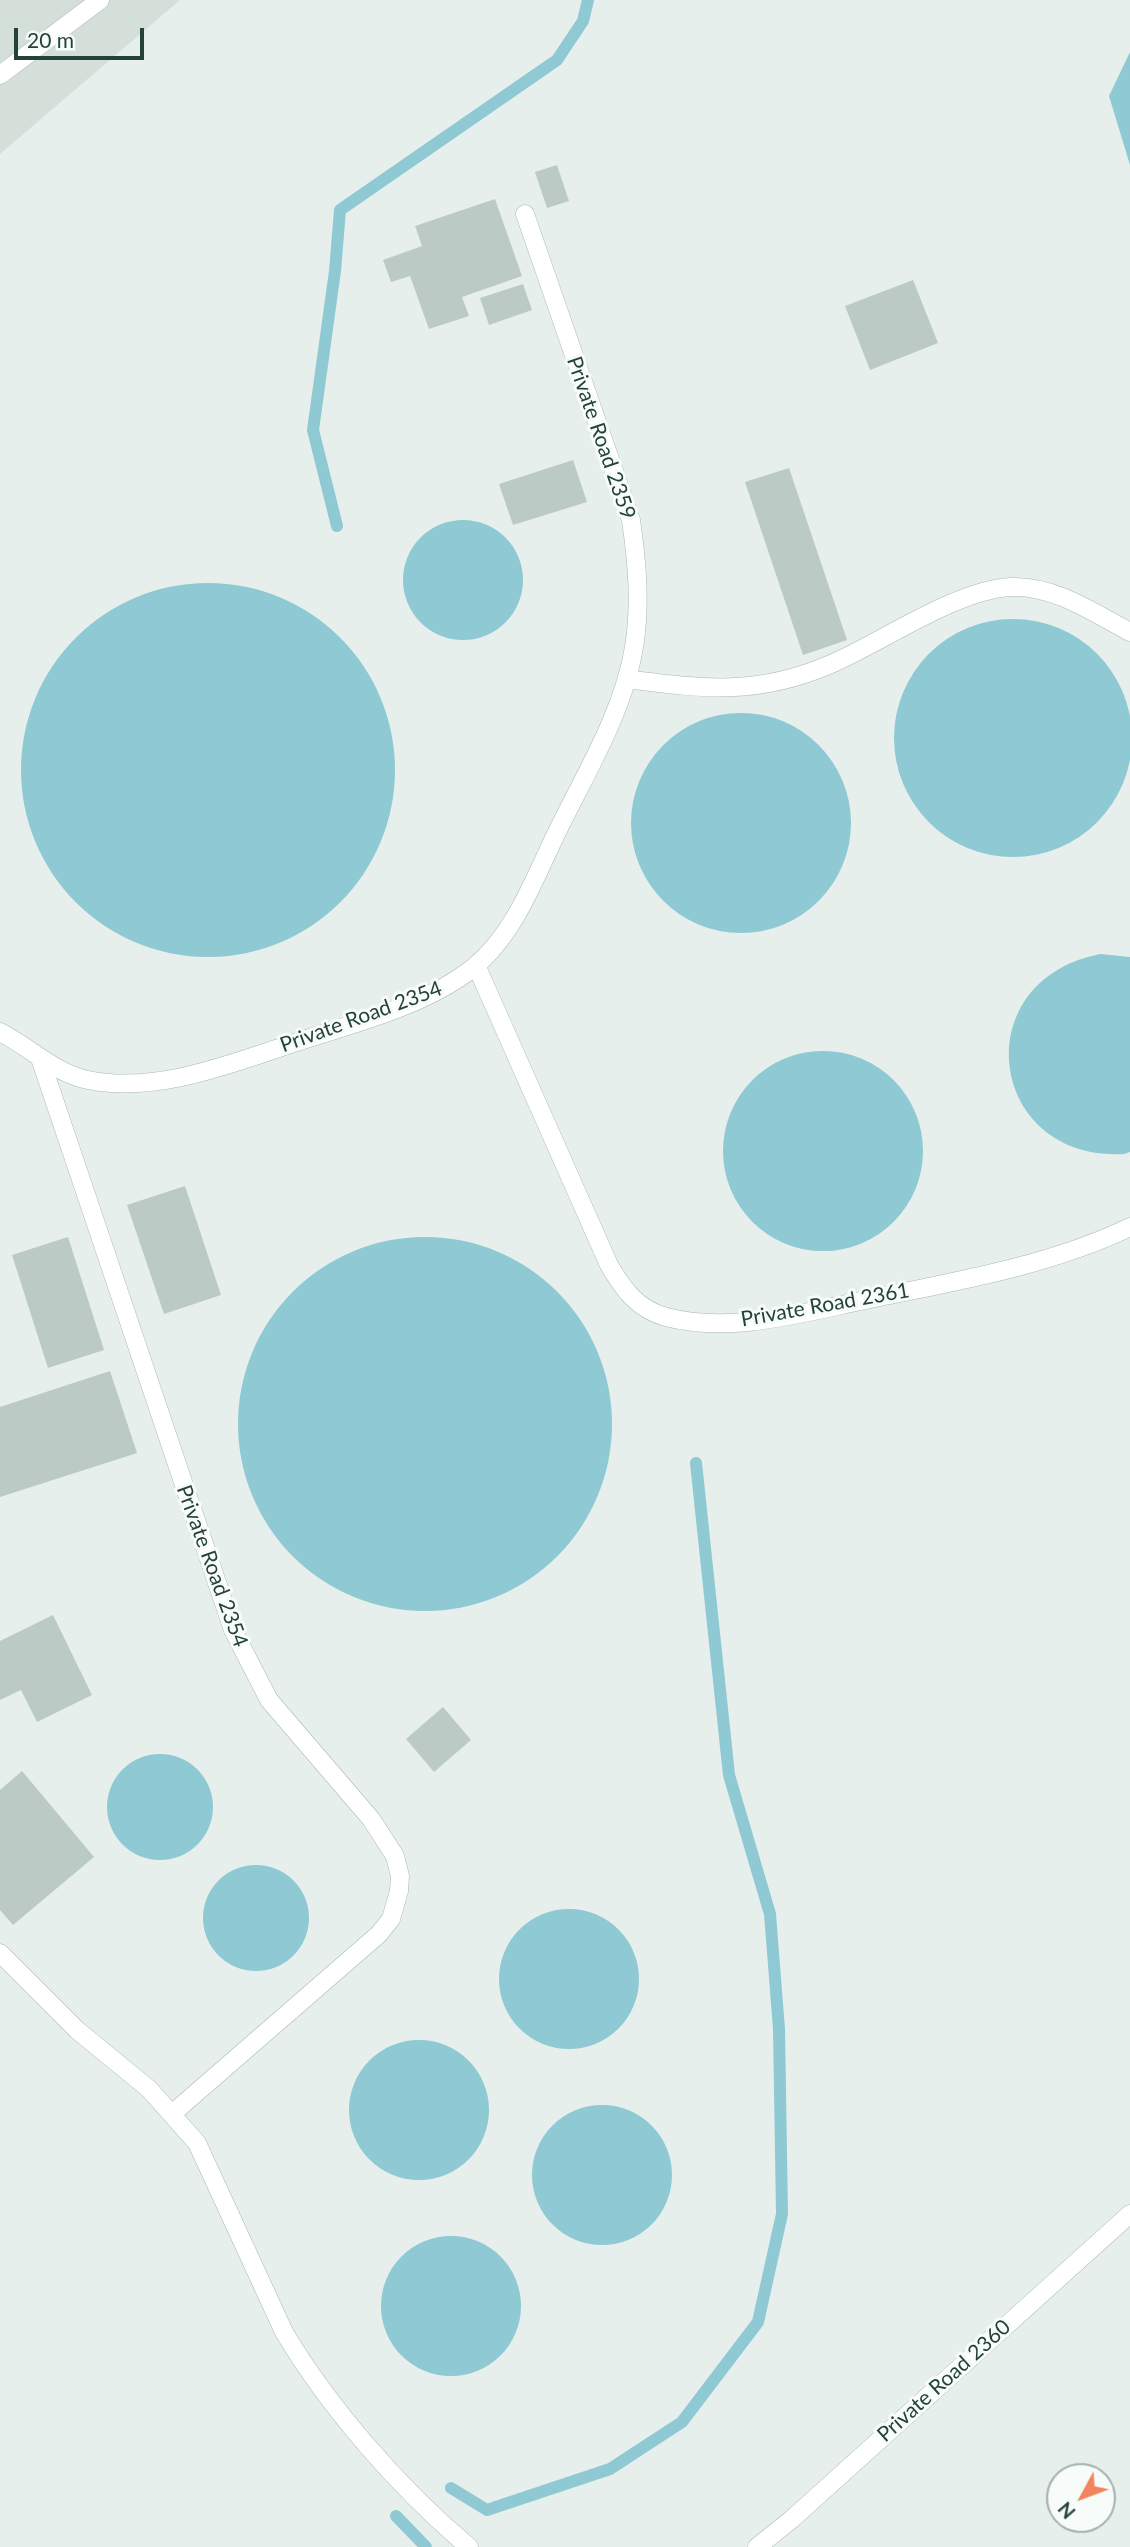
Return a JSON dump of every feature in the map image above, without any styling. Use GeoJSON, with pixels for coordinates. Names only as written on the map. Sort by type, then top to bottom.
{"type":"FeatureCollection","features":[{"type":"Feature","properties":{"kind":"lane"},"geometry":{"type":"LineString","coordinates":[[0,75],[100,0]]}},
{"type":"Feature","properties":{"kind":"lane","name":"Private Road 2359"},"geometry":{"type":"LineString","coordinates":[[476,965],[507,930],[516,915],[595,754],[627,679],[638,607],[631,520],[524,214]]}},
{"type":"Feature","properties":{"kind":"lane"},"geometry":{"type":"LineString","coordinates":[[627,679],[727,690],[780,681],[831,664],[974,595],[1013,587],[1066,599],[1130,632]]}},
{"type":"Feature","properties":{"kind":"lane","name":"Private Road 2354"},"geometry":{"type":"LineString","coordinates":[[0,1032],[71,1075],[103,1082],[161,1080],[227,1066],[427,997],[476,965]]}},
{"type":"Feature","properties":{"kind":"lane","name":"Private Road 2361"},"geometry":{"type":"LineString","coordinates":[[476,965],[609,1265],[627,1293],[652,1312],[692,1321],[786,1316],[953,1281],[1047,1257],[1130,1227]]}},
{"type":"Feature","properties":{"kind":"lane","name":"Private Road 2354"},"geometry":{"type":"LineString","coordinates":[[40,1058],[233,1630],[269,1700],[386,1838],[400,1876],[396,1906],[379,1934],[173,2113]]}},
{"type":"Feature","properties":{"kind":"lane"},"geometry":{"type":"LineString","coordinates":[[0,1954],[77,2030],[149,2088],[197,2143],[284,2332],[300,2359],[349,2424],[443,2525],[469,2547]]}},
{"type":"Feature","properties":{"kind":"lane","name":"Private Road 2360"},"geometry":{"type":"LineString","coordinates":[[757,2547],[792,2519],[1130,2214]]}},
{"type":"Feature","properties":{"kind":"shaded area"},"geometry":{"type":"Polygon","coordinates":[[[0,0],[180,0],[0,154],[0,0]]]}},
{"type":"Feature","properties":{"kind":"water"},"geometry":{"type":"Polygon","coordinates":[[[1130,52],[1130,165],[1109,96],[1130,52]]]}},
{"type":"Feature","properties":{"kind":"water"},"geometry":{"type":"Polygon","coordinates":[[[463,520],[486,525],[505,538],[518,557],[523,580],[518,603],[505,622],[486,635],[463,640],[440,635],[421,622],[408,603],[403,580],[408,557],[421,538],[440,525],[463,520]]]}},
{"type":"Feature","properties":{"kind":"water"},"geometry":{"type":"Polygon","coordinates":[[[208,583],[244,587],[279,597],[312,615],[340,638],[363,666],[381,699],[391,734],[395,770],[391,806],[381,841],[363,874],[340,902],[312,925],[279,943],[244,953],[208,957],[172,953],[137,943],[104,925],[76,902],[53,874],[35,841],[25,806],[21,770],[25,734],[35,699],[53,666],[76,638],[104,615],[137,597],[172,587],[208,583]]]}},
{"type":"Feature","properties":{"kind":"water"},"geometry":{"type":"Polygon","coordinates":[[[1013,619],[1058,628],[1079,639],[1097,654],[1112,672],[1123,693],[1132,738],[1123,783],[1112,804],[1097,822],[1079,837],[1058,848],[1013,857],[968,848],[947,837],[929,822],[914,804],[903,783],[894,738],[903,693],[914,672],[929,654],[947,639],[968,628],[1013,619]]]}},
{"type":"Feature","properties":{"kind":"water"},"geometry":{"type":"Polygon","coordinates":[[[752,713],[783,721],[802,731],[819,745],[833,762],[843,781],[849,801],[849,845],[843,865],[833,884],[819,901],[802,915],[773,929],[730,933],[709,929],[689,920],[671,908],[656,893],[635,855],[631,812],[635,791],[644,771],[656,753],[671,738],[709,717],[752,713]]]}},
{"type":"Feature","properties":{"kind":"water"},"geometry":{"type":"Polygon","coordinates":[[[1100,954],[1130,957],[1130,1152],[1124,1154],[1078,1149],[1044,1130],[1021,1101],[1010,1067],[1012,1031],[1027,998],[1056,971],[1100,954]]]}},
{"type":"Feature","properties":{"kind":"water"},"geometry":{"type":"Polygon","coordinates":[[[823,1051],[861,1059],[894,1080],[915,1113],[923,1151],[915,1189],[894,1222],[861,1243],[823,1251],[785,1243],[752,1222],[731,1189],[723,1151],[731,1113],[752,1080],[785,1059],[823,1051]]]}},
{"type":"Feature","properties":{"kind":"water"},"geometry":{"type":"Polygon","coordinates":[[[425,1237],[461,1241],[496,1251],[529,1269],[557,1292],[580,1320],[598,1353],[608,1388],[612,1424],[608,1460],[598,1495],[580,1528],[557,1556],[529,1579],[496,1597],[461,1607],[425,1611],[389,1607],[354,1597],[321,1579],[293,1556],[270,1528],[252,1495],[242,1460],[238,1424],[242,1388],[252,1353],[270,1320],[293,1292],[321,1269],[354,1251],[389,1241],[425,1237]]]}},
{"type":"Feature","properties":{"kind":"water"},"geometry":{"type":"Polygon","coordinates":[[[160,1754],[180,1758],[197,1770],[209,1787],[213,1807],[209,1827],[197,1844],[180,1856],[160,1860],[140,1856],[123,1844],[111,1827],[107,1807],[111,1787],[123,1770],[140,1758],[160,1754]]]}},
{"type":"Feature","properties":{"kind":"water"},"geometry":{"type":"Polygon","coordinates":[[[256,1865],[276,1869],[293,1881],[305,1898],[309,1918],[305,1938],[293,1955],[276,1967],[256,1971],[236,1967],[219,1955],[207,1938],[203,1918],[207,1898],[219,1881],[236,1869],[256,1865]]]}},
{"type":"Feature","properties":{"kind":"water"},"geometry":{"type":"Polygon","coordinates":[[[569,1909],[596,1914],[618,1930],[634,1952],[639,1979],[634,2006],[618,2028],[596,2044],[569,2049],[542,2044],[520,2028],[504,2006],[499,1979],[504,1952],[520,1930],[542,1914],[569,1909]]]}},
{"type":"Feature","properties":{"kind":"water"},"geometry":{"type":"Polygon","coordinates":[[[419,2040],[446,2045],[468,2061],[484,2083],[489,2110],[484,2137],[468,2159],[446,2175],[419,2180],[392,2175],[370,2159],[354,2137],[349,2110],[354,2083],[370,2061],[392,2045],[419,2040]]]}},
{"type":"Feature","properties":{"kind":"water"},"geometry":{"type":"Polygon","coordinates":[[[602,2105],[629,2110],[651,2126],[667,2148],[672,2175],[667,2202],[651,2224],[629,2240],[602,2245],[575,2240],[553,2224],[537,2202],[532,2175],[537,2148],[553,2126],[575,2110],[602,2105]]]}},
{"type":"Feature","properties":{"kind":"water"},"geometry":{"type":"Polygon","coordinates":[[[451,2236],[478,2241],[500,2257],[516,2279],[521,2306],[516,2333],[500,2355],[478,2371],[451,2376],[424,2371],[402,2355],[386,2333],[381,2306],[386,2279],[402,2257],[424,2241],[451,2236]]]}},
{"type":"Feature","properties":{"kind":"building"},"geometry":{"type":"Polygon","coordinates":[[[557,165],[569,201],[547,208],[535,172],[557,165]]]}},
{"type":"Feature","properties":{"kind":"building"},"geometry":{"type":"Polygon","coordinates":[[[495,199],[522,276],[462,297],[469,316],[429,329],[410,276],[391,282],[383,260],[422,246],[415,226],[495,199]]]}},
{"type":"Feature","properties":{"kind":"building"},"geometry":{"type":"Polygon","coordinates":[[[913,280],[938,343],[870,370],[845,306],[913,280]]]}},
{"type":"Feature","properties":{"kind":"building"},"geometry":{"type":"Polygon","coordinates":[[[523,284],[532,310],[489,325],[480,298],[523,284]]]}},
{"type":"Feature","properties":{"kind":"building"},"geometry":{"type":"Polygon","coordinates":[[[573,460],[587,502],[513,525],[499,484],[573,460]]]}},
{"type":"Feature","properties":{"kind":"building"},"geometry":{"type":"Polygon","coordinates":[[[789,468],[847,640],[803,655],[745,482],[789,468]]]}},
{"type":"Feature","properties":{"kind":"building"},"geometry":{"type":"Polygon","coordinates":[[[185,1186],[221,1295],[164,1314],[127,1205],[185,1186]]]}},
{"type":"Feature","properties":{"kind":"building"},"geometry":{"type":"Polygon","coordinates":[[[68,1237],[104,1350],[48,1368],[12,1255],[68,1237]]]}},
{"type":"Feature","properties":{"kind":"building"},"geometry":{"type":"Polygon","coordinates":[[[110,1371],[137,1453],[0,1497],[0,1407],[110,1371]]]}},
{"type":"Feature","properties":{"kind":"building"},"geometry":{"type":"Polygon","coordinates":[[[53,1615],[92,1695],[37,1722],[21,1690],[0,1700],[0,1641],[53,1615]]]}},
{"type":"Feature","properties":{"kind":"building"},"geometry":{"type":"Polygon","coordinates":[[[443,1707],[471,1740],[434,1772],[406,1739],[443,1707]]]}},
{"type":"Feature","properties":{"kind":"building"},"geometry":{"type":"Polygon","coordinates":[[[22,1771],[94,1857],[13,1925],[0,1910],[0,1790],[22,1771]]]}},
{"type":"Feature","properties":{"kind":"waterway"},"geometry":{"type":"LineString","coordinates":[[337,526],[313,430],[335,271],[340,210],[557,60],[583,21],[588,0]]}},
{"type":"Feature","properties":{"kind":"waterway"},"geometry":{"type":"LineString","coordinates":[[451,2488],[487,2510],[610,2469],[682,2422],[758,2322],[782,2214],[779,2029],[770,1914],[729,1775],[696,1463]]}},
{"type":"Feature","properties":{"kind":"waterway"},"geometry":{"type":"LineString","coordinates":[[396,2516],[426,2547]]}}]}
